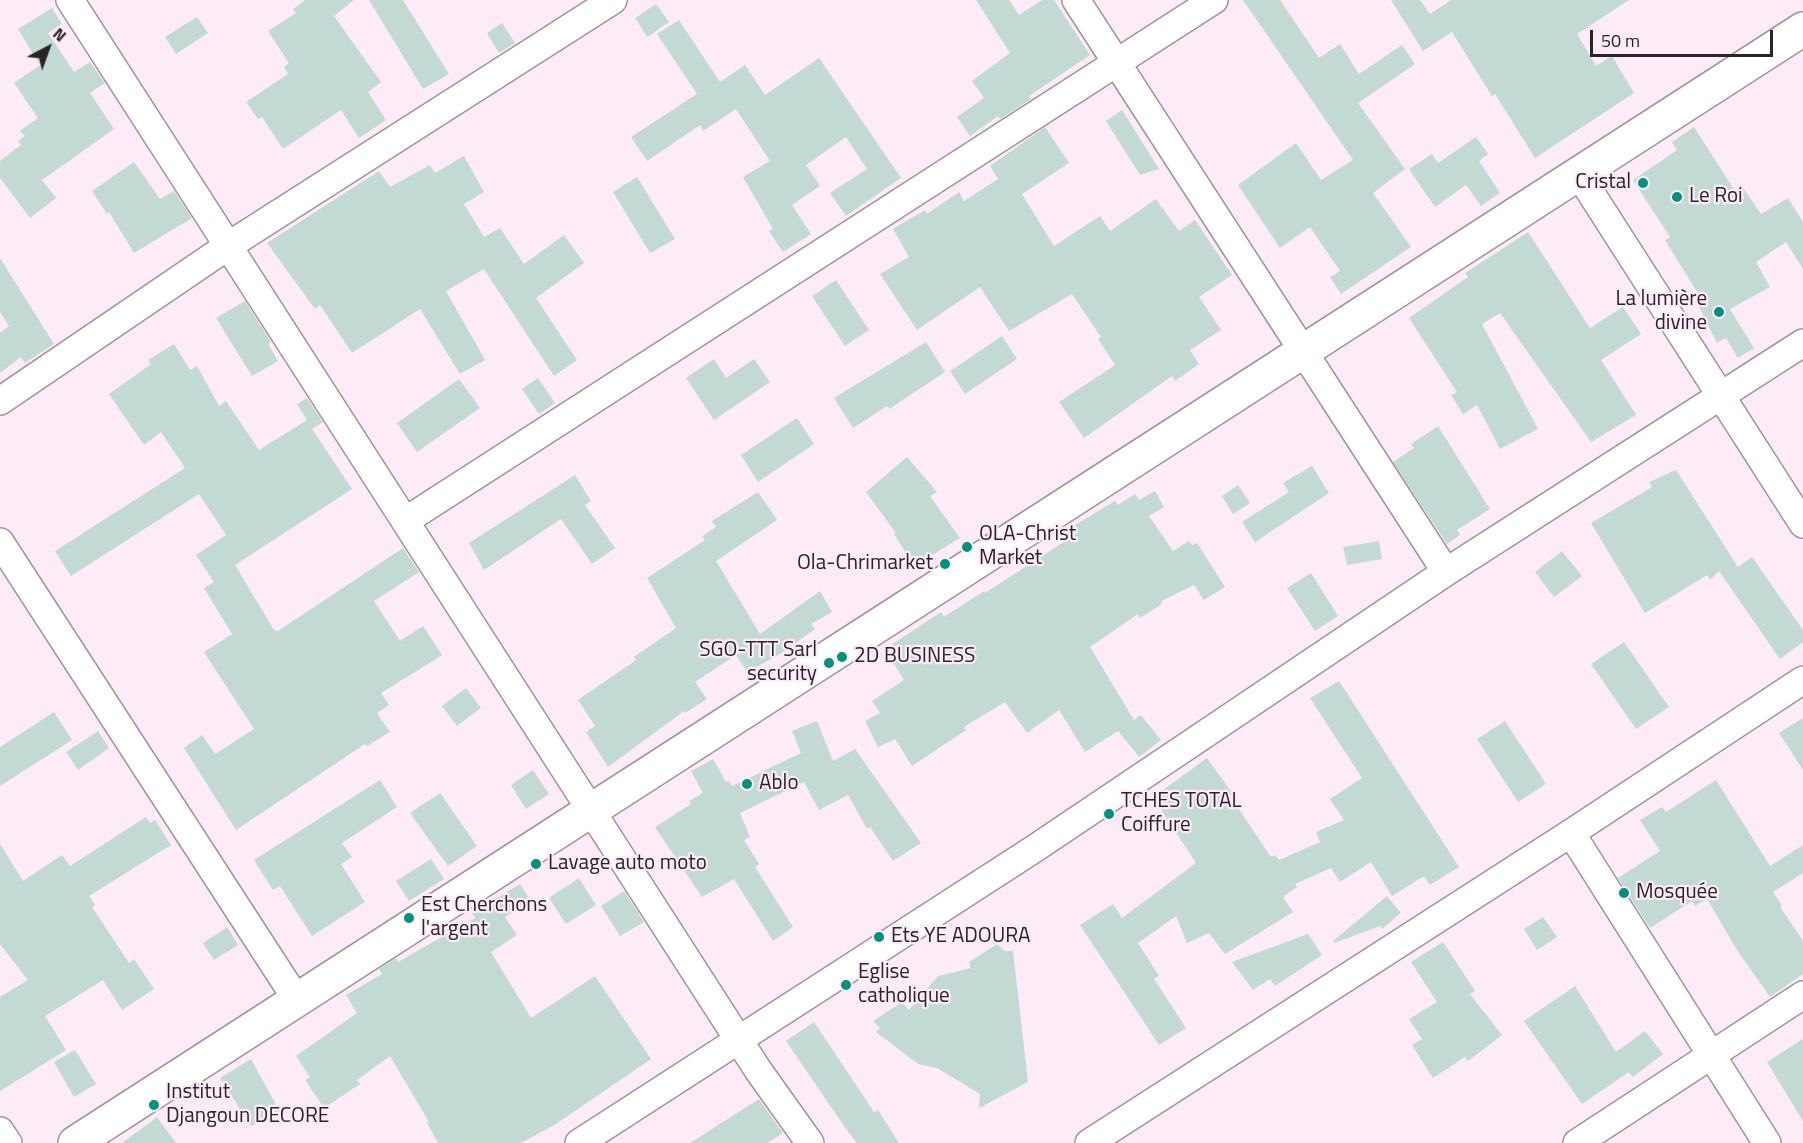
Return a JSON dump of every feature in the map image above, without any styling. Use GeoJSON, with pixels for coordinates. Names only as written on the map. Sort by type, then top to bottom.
{"type":"FeatureCollection","features":[{"type":"Feature","properties":{"kind":"street"},"geometry":{"type":"LineString","coordinates":[[70,0],[739,1040],[810,1143]]}},
{"type":"Feature","properties":{"kind":"street"},"geometry":{"type":"LineString","coordinates":[[0,401],[228,246],[613,0]]}},
{"type":"Feature","properties":{"kind":"street"},"geometry":{"type":"LineString","coordinates":[[1076,0],[1446,572]]}},
{"type":"Feature","properties":{"kind":"street"},"geometry":{"type":"LineString","coordinates":[[405,521],[1214,0]]}},
{"type":"Feature","properties":{"kind":"street"},"geometry":{"type":"LineString","coordinates":[[75,1143],[1803,29]]}},
{"type":"Feature","properties":{"kind":"street"},"geometry":{"type":"LineString","coordinates":[[1578,173],[1803,524]]}},
{"type":"Feature","properties":{"kind":"street"},"geometry":{"type":"LineString","coordinates":[[579,1143],[1034,849],[1446,572],[1803,343]]}},
{"type":"Feature","properties":{"kind":"street"},"geometry":{"type":"LineString","coordinates":[[0,542],[297,1000]]}},
{"type":"Feature","properties":{"kind":"street"},"geometry":{"type":"LineString","coordinates":[[1089,1143],[1571,833],[1803,680]]}},
{"type":"Feature","properties":{"kind":"street"},"geometry":{"type":"LineString","coordinates":[[1571,833],[1767,1143]]}},
{"type":"Feature","properties":{"kind":"street"},"geometry":{"type":"LineString","coordinates":[[1577,1143],[1803,995]]}},
{"type":"Feature","properties":{"kind":"street"},"geometry":{"type":"LineString","coordinates":[[0,1131],[8,1143]]}},
{"type":"Feature","properties":{"kind":"building"},"geometry":{"type":"Polygon","coordinates":[[[305,0],[354,0],[334,16],[381,82],[368,92],[386,120],[359,138],[341,110],[283,149],[262,117],[258,119],[246,102],[288,74],[284,67],[289,63],[268,31],[296,13],[293,9],[305,0]]]}},
{"type":"Feature","properties":{"kind":"building"},"geometry":{"type":"Polygon","coordinates":[[[369,0],[403,0],[449,74],[423,89],[369,0]]]}},
{"type":"Feature","properties":{"kind":"building"},"geometry":{"type":"Polygon","coordinates":[[[976,0],[1009,0],[1019,15],[1042,0],[1054,0],[1090,55],[1029,96],[1031,99],[1000,119],[998,116],[970,136],[957,117],[984,98],[972,81],[1010,53],[976,0]]]}},
{"type":"Feature","properties":{"kind":"building"},"geometry":{"type":"Polygon","coordinates":[[[1243,0],[1280,0],[1319,58],[1340,44],[1359,74],[1402,45],[1415,64],[1358,103],[1405,169],[1373,193],[1411,247],[1341,294],[1330,277],[1340,271],[1310,227],[1280,248],[1238,185],[1296,143],[1321,180],[1353,160],[1243,0]]]}},
{"type":"Feature","properties":{"kind":"building"},"geometry":{"type":"Polygon","coordinates":[[[1391,0],[1420,0],[1430,14],[1451,0],[1629,0],[1577,34],[1596,66],[1612,56],[1634,93],[1535,158],[1495,94],[1492,96],[1452,32],[1423,51],[1391,0]]]}},
{"type":"Feature","properties":{"kind":"building"},"geometry":{"type":"Polygon","coordinates":[[[656,4],[669,22],[647,37],[635,18],[656,4]]]}},
{"type":"Feature","properties":{"kind":"building"},"geometry":{"type":"Polygon","coordinates":[[[52,8],[62,24],[48,33],[74,72],[90,62],[105,83],[90,93],[114,129],[42,180],[56,198],[30,218],[0,178],[0,161],[21,145],[18,141],[25,136],[20,131],[38,118],[14,83],[40,65],[18,29],[52,8]]]}},
{"type":"Feature","properties":{"kind":"building"},"geometry":{"type":"Polygon","coordinates":[[[197,17],[208,33],[176,54],[165,37],[197,17]]]}},
{"type":"Feature","properties":{"kind":"building"},"geometry":{"type":"Polygon","coordinates":[[[679,20],[720,82],[745,65],[765,95],[819,58],[901,178],[846,216],[830,193],[867,169],[846,137],[806,165],[820,186],[792,205],[811,234],[783,252],[769,231],[773,229],[743,177],[770,161],[736,109],[703,131],[700,125],[647,161],[631,137],[697,94],[657,34],[679,20]]]}},
{"type":"Feature","properties":{"kind":"building"},"geometry":{"type":"Polygon","coordinates":[[[502,23],[515,43],[499,53],[487,33],[502,23]]]}},
{"type":"Feature","properties":{"kind":"building"},"geometry":{"type":"Polygon","coordinates":[[[1122,110],[1159,169],[1140,175],[1106,121],[1122,110]]]}},
{"type":"Feature","properties":{"kind":"building"},"geometry":{"type":"Polygon","coordinates":[[[1045,127],[1069,163],[1022,194],[1054,246],[1100,216],[1110,231],[1156,199],[1179,231],[1195,220],[1232,275],[1199,297],[1221,330],[1190,350],[1199,364],[1175,381],[1172,376],[1084,438],[1059,402],[1115,365],[1098,339],[1101,337],[1072,294],[1009,331],[980,287],[917,330],[880,274],[909,257],[893,229],[925,210],[927,214],[959,192],[964,201],[998,179],[990,166],[1045,127]]]}},
{"type":"Feature","properties":{"kind":"building"},"geometry":{"type":"Polygon","coordinates":[[[1694,127],[1735,191],[1742,186],[1761,214],[1788,198],[1803,222],[1803,269],[1786,242],[1756,262],[1770,287],[1730,309],[1754,348],[1738,358],[1726,338],[1717,343],[1697,303],[1702,300],[1665,240],[1670,237],[1633,180],[1677,150],[1672,142],[1694,127]]]}},
{"type":"Feature","properties":{"kind":"building"},"geometry":{"type":"Polygon","coordinates":[[[1476,137],[1488,154],[1479,161],[1500,193],[1481,206],[1466,185],[1435,207],[1409,169],[1432,154],[1438,163],[1476,137]]]}},
{"type":"Feature","properties":{"kind":"building"},"geometry":{"type":"Polygon","coordinates":[[[464,156],[484,192],[464,204],[484,237],[500,228],[524,264],[564,235],[584,263],[536,298],[577,360],[554,376],[484,269],[446,291],[485,360],[460,374],[420,309],[352,353],[320,305],[315,309],[267,243],[379,171],[390,187],[430,165],[435,173],[464,156]]]}},
{"type":"Feature","properties":{"kind":"building"},"geometry":{"type":"Polygon","coordinates":[[[134,162],[160,199],[174,191],[192,218],[134,253],[109,212],[107,214],[92,191],[134,162]]]}},
{"type":"Feature","properties":{"kind":"building"},"geometry":{"type":"Polygon","coordinates":[[[637,177],[675,239],[650,253],[613,192],[637,177]]]}},
{"type":"Feature","properties":{"kind":"building"},"geometry":{"type":"Polygon","coordinates":[[[1528,232],[1590,328],[1623,307],[1641,334],[1601,360],[1636,415],[1591,442],[1500,313],[1482,324],[1538,429],[1500,449],[1477,405],[1463,414],[1451,395],[1457,392],[1409,318],[1468,277],[1465,273],[1528,232]]]}},
{"type":"Feature","properties":{"kind":"building"},"geometry":{"type":"Polygon","coordinates":[[[0,258],[54,344],[25,363],[21,357],[0,373],[0,333],[9,326],[0,312],[0,258]]]}},
{"type":"Feature","properties":{"kind":"building"},"geometry":{"type":"Polygon","coordinates":[[[836,280],[869,330],[845,346],[812,296],[836,280]]]}},
{"type":"Feature","properties":{"kind":"building"},"geometry":{"type":"Polygon","coordinates":[[[245,301],[271,342],[268,344],[278,361],[252,376],[216,318],[245,301]]]}},
{"type":"Feature","properties":{"kind":"building"},"geometry":{"type":"Polygon","coordinates":[[[1002,336],[1017,359],[965,394],[950,371],[1002,336]]]}},
{"type":"Feature","properties":{"kind":"building"},"geometry":{"type":"Polygon","coordinates":[[[926,342],[945,372],[889,409],[887,406],[853,428],[834,398],[926,342]]]}},
{"type":"Feature","properties":{"kind":"building"},"geometry":{"type":"Polygon","coordinates":[[[174,344],[190,370],[197,366],[219,406],[226,401],[259,450],[307,420],[297,404],[307,398],[323,422],[312,429],[352,489],[235,565],[274,630],[278,631],[403,548],[419,572],[374,601],[400,641],[423,626],[442,655],[381,693],[389,705],[377,713],[390,732],[367,746],[365,744],[236,830],[184,748],[202,735],[215,754],[254,729],[204,652],[232,634],[204,588],[214,582],[196,555],[226,535],[199,494],[71,576],[55,551],[185,468],[161,432],[144,445],[109,394],[151,364],[148,360],[174,344]]]}},
{"type":"Feature","properties":{"kind":"building"},"geometry":{"type":"Polygon","coordinates":[[[714,359],[726,378],[754,359],[770,382],[714,420],[686,378],[714,359]]]}},
{"type":"Feature","properties":{"kind":"building"},"geometry":{"type":"Polygon","coordinates":[[[538,378],[555,403],[539,414],[522,389],[538,378]]]}},
{"type":"Feature","properties":{"kind":"building"},"geometry":{"type":"Polygon","coordinates":[[[459,379],[480,408],[417,452],[397,423],[459,379]]]}},
{"type":"Feature","properties":{"kind":"building"},"geometry":{"type":"Polygon","coordinates":[[[797,418],[814,444],[758,482],[741,455],[797,418]]]}},
{"type":"Feature","properties":{"kind":"building"},"geometry":{"type":"Polygon","coordinates":[[[1438,426],[1490,509],[1457,530],[1460,535],[1447,544],[1393,462],[1414,448],[1411,444],[1438,426]]]}},
{"type":"Feature","properties":{"kind":"building"},"geometry":{"type":"Polygon","coordinates":[[[907,457],[937,492],[930,496],[960,538],[914,566],[894,534],[896,533],[866,492],[907,457]]]}},
{"type":"Feature","properties":{"kind":"building"},"geometry":{"type":"Polygon","coordinates":[[[1312,466],[1329,493],[1255,542],[1242,522],[1289,492],[1283,483],[1312,466]]]}},
{"type":"Feature","properties":{"kind":"building"},"geometry":{"type":"Polygon","coordinates":[[[1676,470],[1738,567],[1752,557],[1803,630],[1803,642],[1780,659],[1719,571],[1710,580],[1707,575],[1645,613],[1591,523],[1652,487],[1649,482],[1676,470]]]}},
{"type":"Feature","properties":{"kind":"building"},"geometry":{"type":"Polygon","coordinates":[[[575,475],[591,501],[585,505],[615,548],[592,564],[561,519],[484,570],[469,543],[575,475]]]}},
{"type":"Feature","properties":{"kind":"building"},"geometry":{"type":"Polygon","coordinates":[[[1238,485],[1250,503],[1233,514],[1222,496],[1238,485]]]}},
{"type":"Feature","properties":{"kind":"building"},"geometry":{"type":"Polygon","coordinates":[[[1155,491],[1164,507],[1149,516],[1173,551],[1189,541],[1192,545],[1197,543],[1225,587],[1204,600],[1194,585],[1161,601],[1162,604],[1140,618],[1138,614],[1090,647],[1134,720],[1141,715],[1161,740],[1139,757],[1118,731],[1085,752],[1059,710],[1027,733],[1005,702],[964,727],[966,730],[912,766],[895,739],[878,747],[865,721],[880,713],[872,701],[904,680],[885,649],[941,612],[944,617],[984,591],[985,593],[1079,532],[1075,525],[1115,501],[1118,505],[1135,494],[1139,500],[1155,491]]]}},
{"type":"Feature","properties":{"kind":"building"},"geometry":{"type":"Polygon","coordinates":[[[758,492],[777,520],[716,561],[760,634],[820,591],[832,612],[811,624],[815,629],[780,654],[747,672],[736,655],[695,682],[707,699],[685,713],[684,711],[608,767],[586,732],[595,726],[578,700],[636,660],[634,657],[676,628],[647,578],[705,540],[702,536],[716,527],[712,521],[758,492]]]}},
{"type":"Feature","properties":{"kind":"building"},"geometry":{"type":"Polygon","coordinates":[[[1379,541],[1382,559],[1347,565],[1343,547],[1379,541]]]}},
{"type":"Feature","properties":{"kind":"building"},"geometry":{"type":"Polygon","coordinates":[[[1562,551],[1582,576],[1554,597],[1535,572],[1562,551]]]}},
{"type":"Feature","properties":{"kind":"building"},"geometry":{"type":"Polygon","coordinates":[[[1311,573],[1338,616],[1315,631],[1287,588],[1311,573]]]}},
{"type":"Feature","properties":{"kind":"building"},"geometry":{"type":"Polygon","coordinates":[[[1624,642],[1669,707],[1636,729],[1591,664],[1624,642]]]}},
{"type":"Feature","properties":{"kind":"building"},"geometry":{"type":"Polygon","coordinates":[[[1339,681],[1459,867],[1430,885],[1424,876],[1392,896],[1371,862],[1340,882],[1331,868],[1295,884],[1297,887],[1283,897],[1293,912],[1225,954],[1209,933],[1187,943],[1176,916],[1138,943],[1159,976],[1154,979],[1186,1028],[1159,1045],[1080,925],[1113,904],[1122,918],[1196,863],[1153,797],[1207,758],[1233,794],[1230,796],[1271,857],[1275,855],[1279,860],[1320,842],[1316,832],[1344,820],[1330,799],[1362,778],[1310,698],[1339,681]]]}},
{"type":"Feature","properties":{"kind":"building"},"geometry":{"type":"Polygon","coordinates":[[[466,688],[481,708],[457,726],[442,706],[466,688]]]}},
{"type":"Feature","properties":{"kind":"building"},"geometry":{"type":"Polygon","coordinates":[[[54,712],[72,740],[0,786],[0,747],[54,712]]]}},
{"type":"Feature","properties":{"kind":"building"},"geometry":{"type":"Polygon","coordinates":[[[1803,718],[1803,770],[1779,733],[1803,718]]]}},
{"type":"Feature","properties":{"kind":"building"},"geometry":{"type":"Polygon","coordinates":[[[817,721],[833,761],[855,749],[921,843],[893,861],[870,827],[867,829],[848,795],[819,810],[804,782],[740,813],[750,837],[744,840],[759,864],[755,867],[793,927],[773,941],[734,879],[702,897],[655,827],[691,804],[689,801],[703,793],[691,771],[713,759],[726,782],[729,781],[732,786],[801,753],[792,731],[817,721]]]}},
{"type":"Feature","properties":{"kind":"building"},"geometry":{"type":"Polygon","coordinates":[[[1505,721],[1546,784],[1518,802],[1477,739],[1505,721]]]}},
{"type":"Feature","properties":{"kind":"building"},"geometry":{"type":"Polygon","coordinates":[[[98,731],[109,748],[78,770],[66,752],[98,731]]]}},
{"type":"Feature","properties":{"kind":"building"},"geometry":{"type":"Polygon","coordinates":[[[533,770],[549,794],[526,809],[511,785],[533,770]]]}},
{"type":"Feature","properties":{"kind":"building"},"geometry":{"type":"Polygon","coordinates":[[[380,780],[397,807],[342,843],[352,857],[341,864],[365,902],[312,936],[280,886],[273,890],[254,860],[380,780]]]}},
{"type":"Feature","properties":{"kind":"building"},"geometry":{"type":"Polygon","coordinates":[[[1716,780],[1770,866],[1803,845],[1803,873],[1773,892],[1782,906],[1780,907],[1803,941],[1803,974],[1770,997],[1737,950],[1707,899],[1695,906],[1692,901],[1650,928],[1618,878],[1660,851],[1640,820],[1662,807],[1666,812],[1716,780]]]}},
{"type":"Feature","properties":{"kind":"building"},"geometry":{"type":"Polygon","coordinates":[[[440,793],[477,846],[448,866],[410,813],[440,793]]]}},
{"type":"Feature","properties":{"kind":"building"},"geometry":{"type":"Polygon","coordinates":[[[146,817],[150,823],[155,820],[171,845],[89,896],[95,905],[92,907],[129,963],[134,959],[154,989],[122,1010],[103,980],[45,1016],[66,1050],[0,1091],[0,997],[28,980],[0,944],[0,844],[23,881],[62,855],[70,866],[146,817]]]}},
{"type":"Feature","properties":{"kind":"building"},"geometry":{"type":"Polygon","coordinates":[[[431,859],[444,879],[409,901],[396,881],[431,859]]]}},
{"type":"Feature","properties":{"kind":"building"},"geometry":{"type":"Polygon","coordinates":[[[579,878],[596,905],[566,924],[549,898],[579,878]]]}},
{"type":"Feature","properties":{"kind":"building"},"geometry":{"type":"Polygon","coordinates":[[[520,884],[530,900],[505,917],[517,935],[491,952],[531,1018],[595,976],[651,1059],[556,1124],[521,1143],[438,1143],[427,1123],[429,1122],[390,1056],[357,1080],[360,1084],[324,1108],[305,1080],[310,1077],[296,1056],[357,1013],[346,995],[382,974],[379,969],[396,958],[398,962],[475,918],[472,913],[520,884]]]}},
{"type":"Feature","properties":{"kind":"building"},"geometry":{"type":"Polygon","coordinates":[[[624,891],[644,922],[620,936],[601,906],[624,891]]]}},
{"type":"Feature","properties":{"kind":"building"},"geometry":{"type":"Polygon","coordinates":[[[1387,896],[1401,913],[1382,929],[1380,926],[1334,943],[1333,941],[1387,896]]]}},
{"type":"Feature","properties":{"kind":"building"},"geometry":{"type":"Polygon","coordinates":[[[1543,917],[1557,937],[1537,950],[1524,929],[1543,917]]]}},
{"type":"Feature","properties":{"kind":"building"},"geometry":{"type":"Polygon","coordinates":[[[227,927],[238,945],[214,960],[203,943],[227,927]]]}},
{"type":"Feature","properties":{"kind":"building"},"geometry":{"type":"Polygon","coordinates":[[[1308,934],[1322,955],[1275,986],[1270,979],[1253,990],[1232,962],[1308,934]]]}},
{"type":"Feature","properties":{"kind":"building"},"geometry":{"type":"Polygon","coordinates":[[[1443,942],[1475,991],[1470,994],[1502,1035],[1468,1061],[1465,1057],[1433,1078],[1412,1045],[1422,1039],[1409,1019],[1437,1002],[1411,962],[1443,942]]]}},
{"type":"Feature","properties":{"kind":"building"},"geometry":{"type":"Polygon","coordinates":[[[997,944],[1005,951],[1013,951],[1028,1082],[979,1108],[980,1094],[937,1068],[918,1064],[876,1032],[880,1028],[873,1021],[902,1002],[909,1010],[938,976],[971,968],[969,962],[997,944]]]}},
{"type":"Feature","properties":{"kind":"building"},"geometry":{"type":"Polygon","coordinates":[[[1575,986],[1616,1052],[1645,1031],[1663,1054],[1633,1077],[1629,1072],[1582,1104],[1524,1021],[1575,986]]]}},
{"type":"Feature","properties":{"kind":"building"},"geometry":{"type":"Polygon","coordinates":[[[814,1022],[874,1112],[878,1110],[899,1143],[857,1143],[844,1126],[786,1041],[814,1022]]]}},
{"type":"Feature","properties":{"kind":"building"},"geometry":{"type":"Polygon","coordinates":[[[1803,1039],[1803,1121],[1767,1062],[1803,1039]]]}},
{"type":"Feature","properties":{"kind":"building"},"geometry":{"type":"Polygon","coordinates":[[[75,1050],[96,1084],[74,1097],[54,1062],[75,1050]]]}},
{"type":"Feature","properties":{"kind":"building"},"geometry":{"type":"Polygon","coordinates":[[[251,1059],[280,1112],[251,1126],[220,1078],[251,1059]]]}},
{"type":"Feature","properties":{"kind":"building"},"geometry":{"type":"Polygon","coordinates":[[[759,1099],[783,1133],[767,1143],[690,1143],[759,1099]]]}},
{"type":"Feature","properties":{"kind":"building"},"geometry":{"type":"Polygon","coordinates":[[[157,1117],[176,1143],[122,1143],[157,1117]]]}},
{"type":"Feature","properties":{"kind":"place","name":"Cristal"},"geometry":{"type":"Point","coordinates":[1643,183]}},
{"type":"Feature","properties":{"kind":"place","name":"Le Roi"},"geometry":{"type":"Point","coordinates":[1677,197]}},
{"type":"Feature","properties":{"kind":"place","name":"La lumière divine"},"geometry":{"type":"Point","coordinates":[1719,312]}},
{"type":"Feature","properties":{"kind":"place","name":"OLA-Christ Market"},"geometry":{"type":"Point","coordinates":[967,547]}},
{"type":"Feature","properties":{"kind":"place","name":"Ola-Chrimarket"},"geometry":{"type":"Point","coordinates":[945,564]}},
{"type":"Feature","properties":{"kind":"place","name":"2D BUSINESS"},"geometry":{"type":"Point","coordinates":[842,657]}},
{"type":"Feature","properties":{"kind":"place","name":"SGO-TTT Sarl security"},"geometry":{"type":"Point","coordinates":[829,663]}},
{"type":"Feature","properties":{"kind":"place","name":"Ablo"},"geometry":{"type":"Point","coordinates":[747,784]}},
{"type":"Feature","properties":{"kind":"place","name":"TCHES TOTAL Coiffure"},"geometry":{"type":"Point","coordinates":[1109,814]}},
{"type":"Feature","properties":{"kind":"place","name":"Lavage auto moto"},"geometry":{"type":"Point","coordinates":[536,864]}},
{"type":"Feature","properties":{"kind":"place","name":"Mosquée"},"geometry":{"type":"Point","coordinates":[1624,893]}},
{"type":"Feature","properties":{"kind":"place","name":"Est Cherchons l'argent"},"geometry":{"type":"Point","coordinates":[409,918]}},
{"type":"Feature","properties":{"kind":"place","name":"Ets YE ADOURA"},"geometry":{"type":"Point","coordinates":[879,937]}},
{"type":"Feature","properties":{"kind":"place","name":"Eglise catholique"},"geometry":{"type":"Point","coordinates":[846,985]}},
{"type":"Feature","properties":{"kind":"place","name":"Institut Djangoun DECORE"},"geometry":{"type":"Point","coordinates":[154,1105]}}]}
